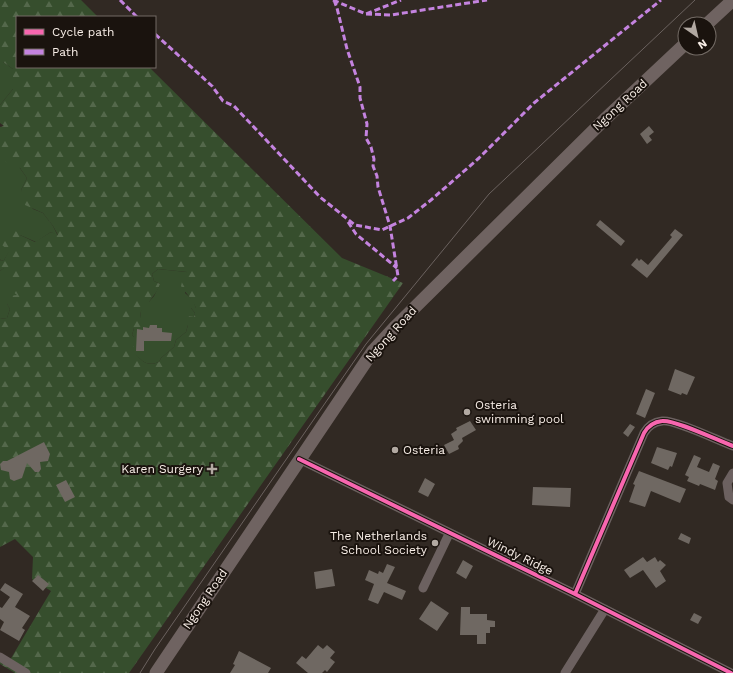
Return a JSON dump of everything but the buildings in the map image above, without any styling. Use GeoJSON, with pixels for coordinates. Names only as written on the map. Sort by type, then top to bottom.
{"type":"FeatureCollection","features":[{"type":"Feature","properties":{"kind":"main road"},"geometry":{"type":"LineString","coordinates":[[716,16],[733,0]]}},
{"type":"Feature","properties":{"kind":"main road","name":"Ngong Road"},"geometry":{"type":"LineString","coordinates":[[156,673],[373,350],[604,120],[677,52]]}},
{"type":"Feature","properties":{"kind":"street"},"geometry":{"type":"LineString","coordinates":[[575,594],[644,433],[649,426],[663,420],[670,421],[733,446]]}},
{"type":"Feature","properties":{"kind":"street","name":"Windy Ridge"},"geometry":{"type":"LineString","coordinates":[[299,458],[450,534],[575,594],[731,673]]}},
{"type":"Feature","properties":{"kind":"street"},"geometry":{"type":"LineString","coordinates":[[733,473],[727,483],[729,497],[733,500]]}},
{"type":"Feature","properties":{"kind":"street"},"geometry":{"type":"LineString","coordinates":[[423,588],[450,534]]}},
{"type":"Feature","properties":{"kind":"street"},"geometry":{"type":"LineString","coordinates":[[565,673],[605,609]]}},
{"type":"Feature","properties":{"kind":"street"},"geometry":{"type":"LineString","coordinates":[[0,657],[10,669],[26,673]]}},
{"type":"Feature","properties":{"kind":"green space"},"geometry":{"type":"Polygon","coordinates":[[[0,0],[81,0],[97,16],[16,16],[16,68],[150,68],[342,258],[403,283],[129,673],[15,673],[0,664],[0,655],[10,660],[51,591],[32,579],[33,557],[15,539],[0,547],[0,319],[7,318],[10,309],[7,304],[8,296],[17,295],[9,289],[10,278],[1,278],[4,268],[0,271],[0,259],[1,261],[4,260],[9,251],[2,245],[12,227],[20,235],[35,242],[51,232],[58,235],[43,213],[25,205],[21,190],[27,178],[20,168],[9,166],[1,155],[5,148],[0,147],[0,127],[4,126],[0,123],[0,105],[13,89],[13,69],[3,62],[0,62],[0,0]],[[158,269],[152,274],[154,281],[160,284],[149,302],[149,309],[141,311],[140,318],[143,321],[142,328],[134,328],[132,335],[134,337],[134,353],[142,361],[151,364],[159,362],[161,358],[174,347],[176,340],[186,332],[188,325],[185,321],[188,316],[194,317],[195,313],[191,308],[196,308],[193,301],[181,286],[183,278],[187,272],[158,269]]]}},
{"type":"Feature","properties":{"kind":"green space"},"geometry":{"type":"Polygon","coordinates":[[[0,62],[3,62],[13,69],[13,89],[0,105],[0,62]]]}},
{"type":"Feature","properties":{"kind":"green space"},"geometry":{"type":"Polygon","coordinates":[[[0,147],[5,147],[27,178],[21,190],[33,209],[43,213],[53,226],[58,236],[51,232],[36,242],[20,235],[4,260],[1,261],[0,259],[0,147]]]}},
{"type":"Feature","properties":{"kind":"green space"},"geometry":{"type":"Polygon","coordinates":[[[5,267],[18,295],[7,304],[10,309],[7,318],[0,319],[0,271],[5,267]]]}},
{"type":"Feature","properties":{"kind":"green space"},"geometry":{"type":"Polygon","coordinates":[[[158,269],[187,272],[185,293],[193,300],[196,308],[191,308],[195,313],[194,318],[188,316],[186,332],[176,340],[174,347],[161,358],[159,362],[151,364],[142,361],[133,353],[134,337],[132,335],[140,318],[141,311],[154,296],[160,284],[154,281],[152,274],[158,269]]]}},
{"type":"Feature","properties":{"kind":"tram line"},"geometry":{"type":"LineString","coordinates":[[140,673],[155,649],[366,344],[489,194],[695,0]]}},
{"type":"Feature","properties":{"kind":"marked path"},"geometry":{"type":"LineString","coordinates":[[120,0],[136,16]]}},
{"type":"Feature","properties":{"kind":"marked path"},"geometry":{"type":"LineString","coordinates":[[333,0],[366,14],[401,0]]}},
{"type":"Feature","properties":{"kind":"marked path"},"geometry":{"type":"LineString","coordinates":[[334,0],[347,49],[360,87],[360,98],[367,124],[366,138],[371,147],[374,159],[373,166],[377,176],[378,187],[390,226],[398,276],[393,281]]}},
{"type":"Feature","properties":{"kind":"marked path"},"geometry":{"type":"LineString","coordinates":[[366,14],[391,15],[487,0]]}},
{"type":"Feature","properties":{"kind":"marked path"},"geometry":{"type":"LineString","coordinates":[[156,35],[212,86],[223,101],[234,106],[320,197],[355,225],[382,230],[408,218],[431,200],[479,158],[534,103],[661,0]]}},
{"type":"Feature","properties":{"kind":"marked path"},"geometry":{"type":"LineString","coordinates":[[348,222],[356,234],[397,268]]}},
{"type":"Feature","properties":{"kind":"cycle path"},"geometry":{"type":"LineString","coordinates":[[575,594],[644,433],[649,426],[653,423],[668,421],[733,446]]}},
{"type":"Feature","properties":{"kind":"cycle path"},"geometry":{"type":"LineString","coordinates":[[299,459],[575,594],[731,673]]}},
{"type":"Feature","properties":{"kind":"place","name":"Osteria swimming pool"},"geometry":{"type":"Point","coordinates":[467,412]}},
{"type":"Feature","properties":{"kind":"place","name":"Osteria"},"geometry":{"type":"Point","coordinates":[395,450]}},
{"type":"Feature","properties":{"kind":"place","name":"Karen Surgery"},"geometry":{"type":"Point","coordinates":[212,469]}},
{"type":"Feature","properties":{"kind":"place","name":"The Netherlands School Society"},"geometry":{"type":"Point","coordinates":[435,543]}}]}
